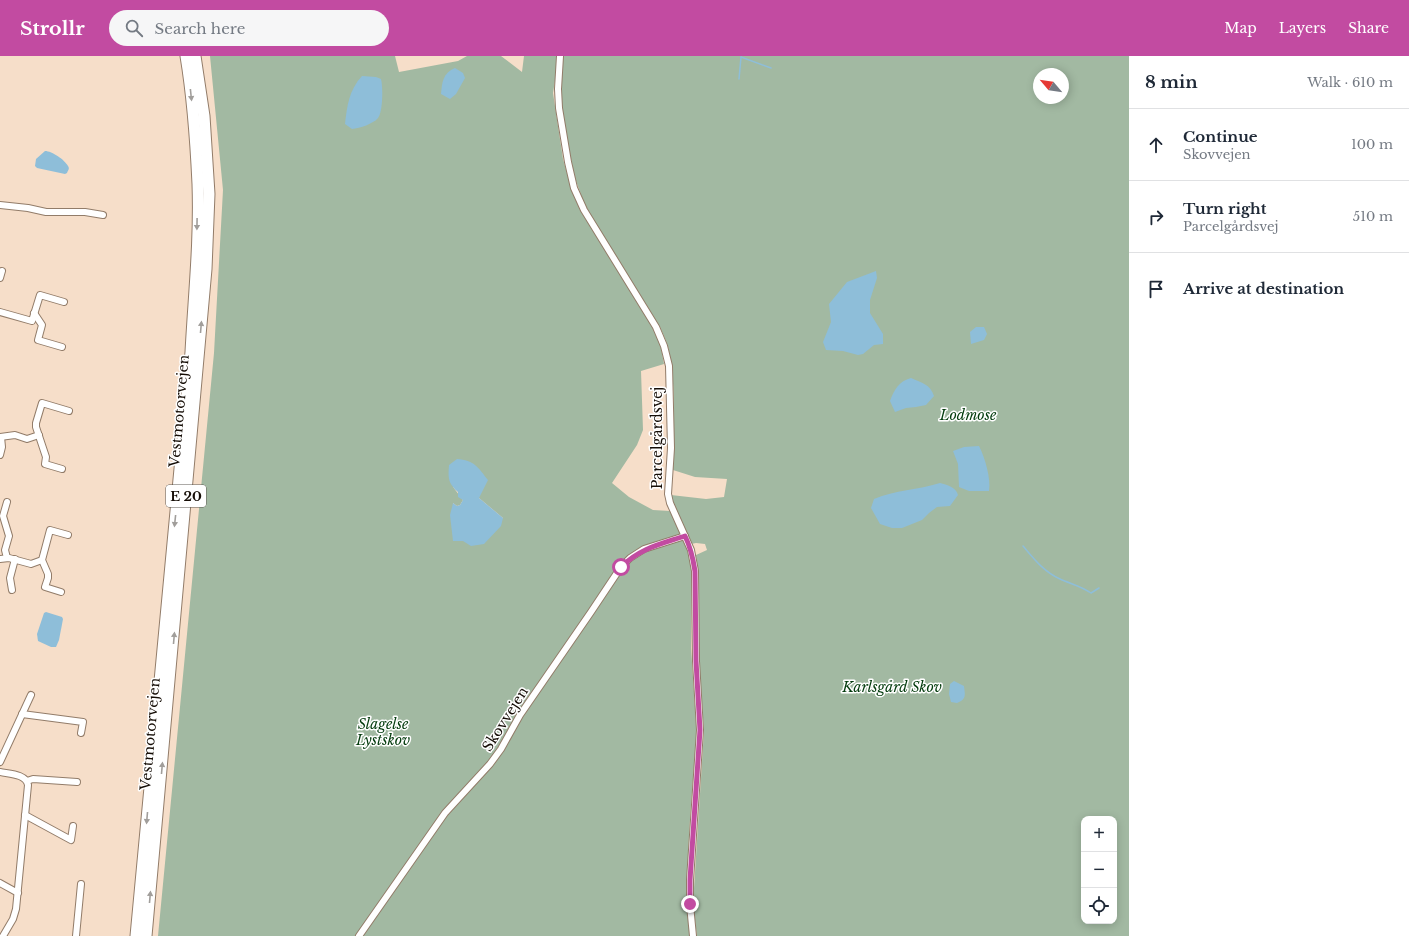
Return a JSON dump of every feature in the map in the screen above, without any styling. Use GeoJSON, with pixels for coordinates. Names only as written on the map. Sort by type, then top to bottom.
{"type":"FeatureCollection","features":[{"type":"Feature","properties":{"kind":"highway","name":"Vestmotorvejen"},"geometry":{"type":"LineString","coordinates":[[136,936],[187,391],[197,262],[198,185],[193,112],[186,56]]}},
{"type":"Feature","properties":{"kind":"highway","name":"Vestmotorvejen"},"geometry":{"type":"LineString","coordinates":[[146,936],[206,269],[209,194],[204,116],[195,56]]}},
{"type":"Feature","properties":{"kind":"street","name":"Parcelgårdsvej"},"geometry":{"type":"LineString","coordinates":[[560,56],[558,89],[559,108],[574,188],[584,210],[656,327],[664,346],[669,366],[671,448],[668,494],[670,503],[692,550],[695,571],[696,661],[700,730],[690,880],[690,904],[693,936]]}},
{"type":"Feature","properties":{"kind":"street"},"geometry":{"type":"LineString","coordinates":[[0,205],[28,208],[46,212],[84,212],[103,215]]}},
{"type":"Feature","properties":{"kind":"street"},"geometry":{"type":"LineString","coordinates":[[0,278],[2,271]]}},
{"type":"Feature","properties":{"kind":"street"},"geometry":{"type":"LineString","coordinates":[[0,312],[32,321],[40,295],[64,302]]}},
{"type":"Feature","properties":{"kind":"street"},"geometry":{"type":"LineString","coordinates":[[34,313],[42,325],[38,340],[62,347]]}},
{"type":"Feature","properties":{"kind":"street"},"geometry":{"type":"LineString","coordinates":[[62,469],[46,464],[46,457],[36,423],[42,403],[70,411]]}},
{"type":"Feature","properties":{"kind":"street"},"geometry":{"type":"LineString","coordinates":[[0,455],[2,447],[0,437],[15,435],[27,438],[39,435]]}},
{"type":"Feature","properties":{"kind":"street"},"geometry":{"type":"LineString","coordinates":[[7,502],[3,516],[9,536],[3,558],[15,559],[31,564],[42,560]]}},
{"type":"Feature","properties":{"kind":"street"},"geometry":{"type":"LineString","coordinates":[[61,592],[45,587],[48,574],[42,560],[50,530],[68,535]]}},
{"type":"Feature","properties":{"kind":"street","name":"Skovvejen"},"geometry":{"type":"LineString","coordinates":[[359,936],[445,813],[501,750],[520,715],[621,567],[630,558],[644,549],[685,536]]}},
{"type":"Feature","properties":{"kind":"street"},"geometry":{"type":"LineString","coordinates":[[12,590],[10,578],[15,559]]}},
{"type":"Feature","properties":{"kind":"street"},"geometry":{"type":"LineString","coordinates":[[0,762],[31,695]]}},
{"type":"Feature","properties":{"kind":"street"},"geometry":{"type":"LineString","coordinates":[[22,714],[83,722],[81,733]]}},
{"type":"Feature","properties":{"kind":"street"},"geometry":{"type":"LineString","coordinates":[[0,772],[24,778],[28,785],[16,909],[13,919],[3,936]]}},
{"type":"Feature","properties":{"kind":"street"},"geometry":{"type":"LineString","coordinates":[[27,781],[33,779],[77,782]]}},
{"type":"Feature","properties":{"kind":"street"},"geometry":{"type":"LineString","coordinates":[[25,816],[71,840],[73,826]]}},
{"type":"Feature","properties":{"kind":"street"},"geometry":{"type":"LineString","coordinates":[[0,883],[18,893]]}},
{"type":"Feature","properties":{"kind":"street"},"geometry":{"type":"LineString","coordinates":[[76,936],[81,884]]}},
{"type":"Feature","properties":{"kind":"green space","name":"Slagelse Lystskov"},"geometry":{"type":"Polygon","coordinates":[[[210,56],[395,56],[399,72],[458,61],[467,56],[501,56],[522,72],[524,56],[559,56],[553,93],[563,159],[570,184],[580,210],[654,328],[661,348],[664,364],[641,371],[643,430],[637,445],[612,483],[629,497],[653,510],[670,511],[686,545],[692,566],[691,648],[696,742],[690,815],[688,864],[688,912],[690,936],[158,936],[214,353],[223,190],[210,56]],[[453,487],[463,500],[460,505],[457,506],[453,503],[453,541],[463,541],[503,518],[479,498],[453,487]]]}},
{"type":"Feature","properties":{"kind":"green space"},"geometry":{"type":"Polygon","coordinates":[[[563,56],[1129,56],[1129,936],[697,936],[693,904],[704,731],[698,649],[698,589],[696,555],[707,550],[705,544],[691,544],[674,509],[671,495],[706,499],[724,497],[727,479],[695,477],[673,470],[674,392],[668,347],[660,327],[585,206],[575,178],[560,106],[561,68],[563,56]]]}},
{"type":"Feature","properties":{"kind":"water"},"geometry":{"type":"Polygon","coordinates":[[[455,68],[463,73],[465,78],[456,94],[450,99],[441,94],[442,86],[444,78],[448,72],[455,68]]]}},
{"type":"Feature","properties":{"kind":"water"},"geometry":{"type":"Polygon","coordinates":[[[362,76],[381,79],[382,105],[380,115],[373,122],[362,127],[352,129],[345,124],[348,105],[351,93],[362,76]]]}},
{"type":"Feature","properties":{"kind":"water"},"geometry":{"type":"Polygon","coordinates":[[[45,151],[55,154],[64,161],[69,168],[67,173],[65,174],[37,168],[35,166],[36,159],[45,151]]]}},
{"type":"Feature","properties":{"kind":"water"},"geometry":{"type":"Polygon","coordinates":[[[876,271],[877,278],[870,300],[870,313],[883,334],[883,344],[874,345],[863,354],[858,355],[843,351],[826,350],[823,342],[831,322],[829,304],[847,282],[876,271]]]}},
{"type":"Feature","properties":{"kind":"water"},"geometry":{"type":"Polygon","coordinates":[[[976,327],[984,327],[987,334],[984,340],[971,344],[970,332],[976,327]]]}},
{"type":"Feature","properties":{"kind":"water"},"geometry":{"type":"Polygon","coordinates":[[[911,378],[928,386],[934,396],[926,405],[906,408],[895,412],[890,401],[893,393],[903,381],[911,378]]]}},
{"type":"Feature","properties":{"kind":"water"},"geometry":{"type":"Polygon","coordinates":[[[979,446],[987,468],[989,491],[969,491],[959,487],[958,464],[953,451],[964,447],[979,446]]]}},
{"type":"Feature","properties":{"kind":"water"},"geometry":{"type":"Polygon","coordinates":[[[457,459],[468,461],[475,465],[488,480],[479,498],[503,518],[501,526],[484,544],[471,546],[463,541],[453,541],[450,515],[453,503],[457,506],[460,505],[463,500],[458,497],[458,492],[450,483],[449,477],[449,465],[457,459]]]}},
{"type":"Feature","properties":{"kind":"water"},"geometry":{"type":"Polygon","coordinates":[[[940,483],[951,487],[957,492],[958,495],[950,506],[937,507],[922,520],[902,528],[892,528],[880,524],[871,508],[874,499],[882,496],[940,483]]]}},
{"type":"Feature","properties":{"kind":"water"},"geometry":{"type":"Polygon","coordinates":[[[46,612],[62,617],[63,619],[59,640],[56,647],[51,647],[38,641],[37,634],[44,613],[46,612]]]}},
{"type":"Feature","properties":{"kind":"water"},"geometry":{"type":"Polygon","coordinates":[[[954,681],[964,686],[964,698],[957,703],[951,702],[949,694],[950,684],[954,681]]]}},
{"type":"Feature","properties":{"kind":"waterway"},"geometry":{"type":"LineString","coordinates":[[741,57],[771,68]]}},
{"type":"Feature","properties":{"kind":"waterway"},"geometry":{"type":"LineString","coordinates":[[739,79],[741,57]]}},
{"type":"Feature","properties":{"kind":"waterway"},"geometry":{"type":"LineString","coordinates":[[1023,546],[1040,565],[1054,576],[1091,593],[1099,588]]}},
{"type":"Feature","properties":{"kind":"route"},"geometry":{"type":"LineString","coordinates":[[621,567],[630,558],[644,549],[685,536],[692,550],[694,559],[696,661],[700,730],[690,880],[690,904]]}},
{"type":"Feature","properties":{"kind":"park label","name":"Lodmose"},"geometry":{"type":"Point","coordinates":[968,415]}},
{"type":"Feature","properties":{"kind":"park label","name":"Karlsgård Skov"},"geometry":{"type":"Point","coordinates":[892,687]}}]}
